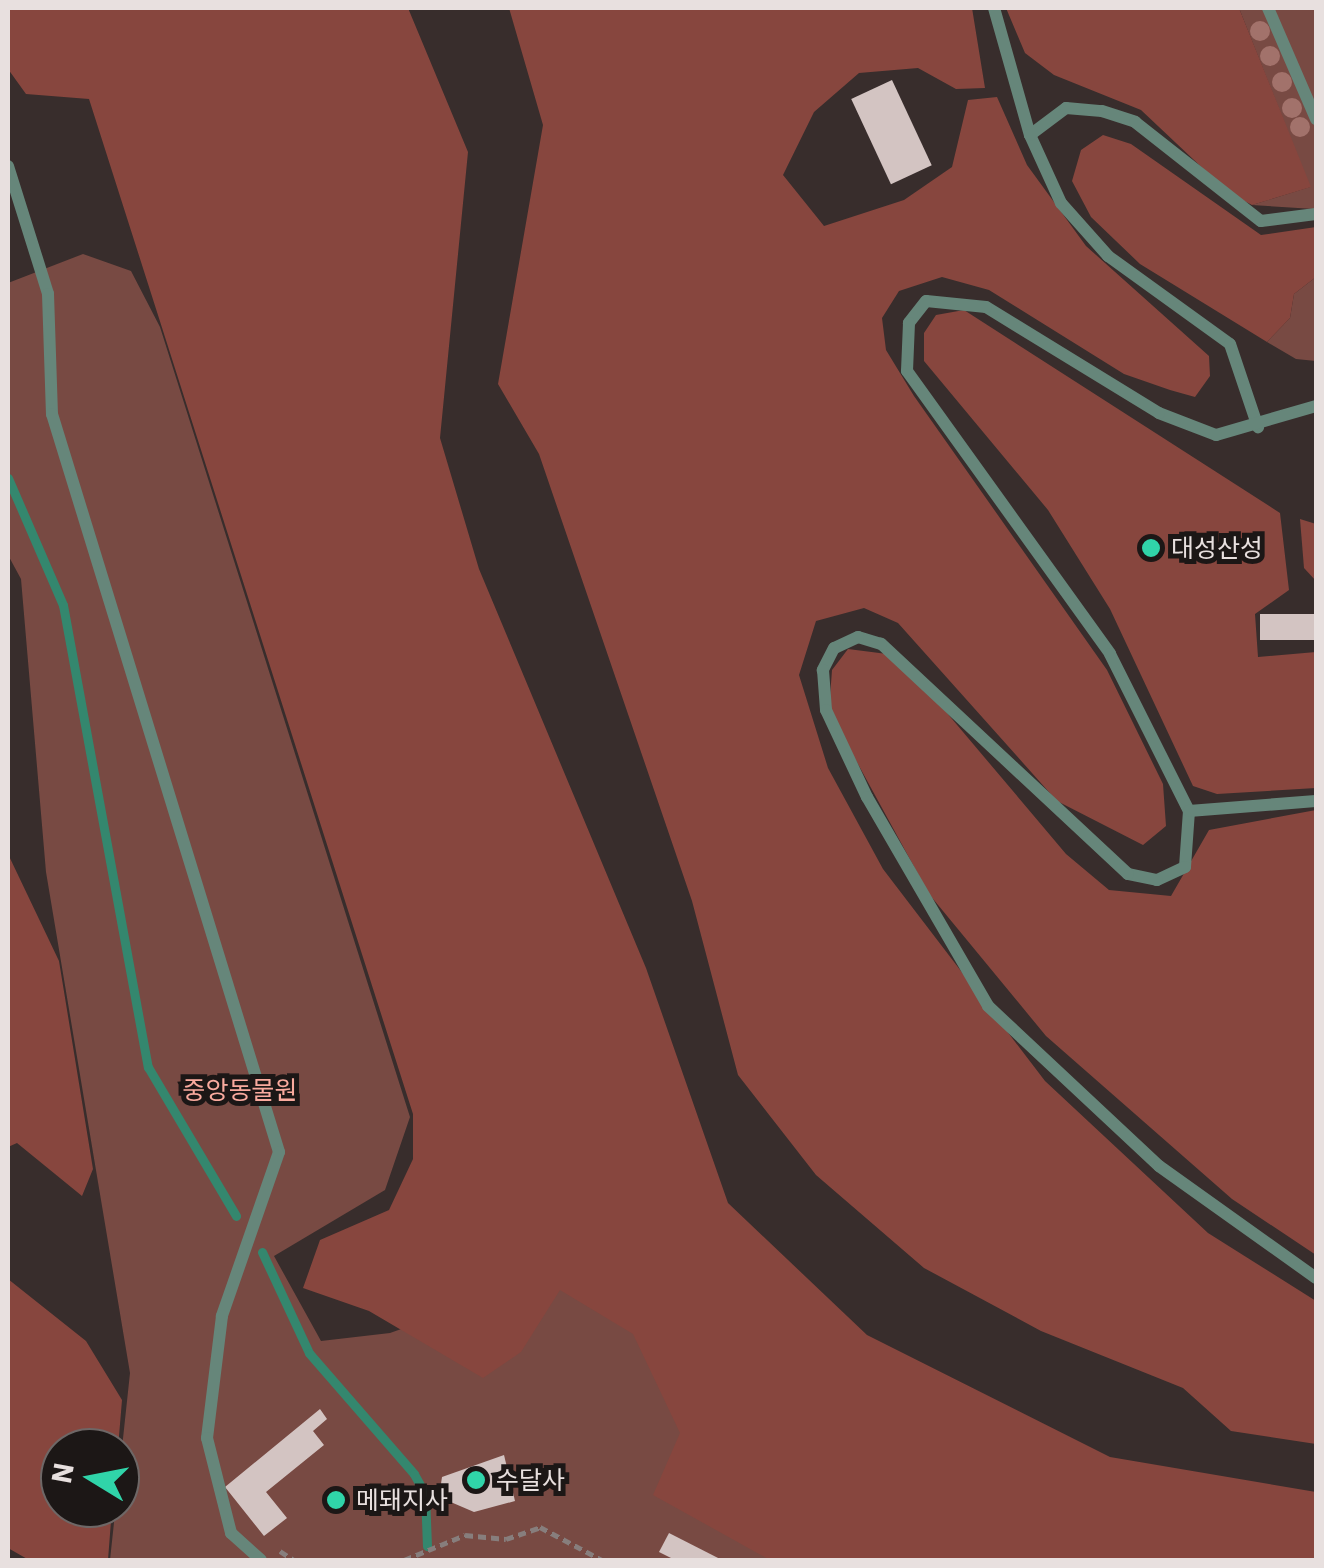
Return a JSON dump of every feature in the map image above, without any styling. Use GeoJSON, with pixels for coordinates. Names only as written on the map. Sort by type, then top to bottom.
{"type":"FeatureCollection","features":[{"type":"Feature","properties":{"kind":"lane"},"geometry":{"type":"LineString","coordinates":[[994,8],[1030,134],[1061,203],[1108,256],[1230,344],[1258,426]]}},
{"type":"Feature","properties":{"kind":"lane"},"geometry":{"type":"LineString","coordinates":[[1268,8],[1316,119]]}},
{"type":"Feature","properties":{"kind":"lane"},"geometry":{"type":"LineString","coordinates":[[1030,134],[1066,108],[1102,111],[1135,122],[1261,221],[1316,214]]}},
{"type":"Feature","properties":{"kind":"lane"},"geometry":{"type":"LineString","coordinates":[[8,166],[48,294],[52,414],[279,1152],[222,1316],[207,1438],[231,1533],[262,1560]]}},
{"type":"Feature","properties":{"kind":"lane"},"geometry":{"type":"LineString","coordinates":[[1316,406],[1258,426],[1216,435],[1159,413],[986,307],[926,301],[908,323],[907,371],[1110,654],[1189,811],[1184,867],[1157,880],[1128,874],[900,656],[858,637],[834,648],[823,670],[826,710],[867,797],[988,1006],[1159,1166],[1316,1278]]}},
{"type":"Feature","properties":{"kind":"lane"},"geometry":{"type":"LineString","coordinates":[[1189,811],[1316,801]]}},
{"type":"Feature","properties":{"kind":"path"},"geometry":{"type":"LineString","coordinates":[[404,1560],[465,1535],[506,1539],[540,1527],[602,1560]]}},
{"type":"Feature","properties":{"kind":"path"},"geometry":{"type":"LineString","coordinates":[[276,1560],[280,1550],[294,1560]]}},
{"type":"Feature","properties":{"kind":"green space"},"geometry":{"type":"Polygon","coordinates":[[[1239,8],[1316,8],[1314,209],[1252,205],[1310,187],[1239,8]]]}},
{"type":"Feature","properties":{"kind":"green space","name":"중앙동물원"},"geometry":{"type":"Polygon","coordinates":[[[83,254],[131,271],[160,327],[410,1117],[385,1190],[274,1256],[321,1341],[390,1333],[564,1271],[645,1317],[796,1560],[110,1560],[113,1528],[140,1528],[140,1428],[124,1428],[130,1373],[46,872],[21,579],[8,555],[8,283],[83,254]]]}},
{"type":"Feature","properties":{"kind":"green space"},"geometry":{"type":"Polygon","coordinates":[[[1316,277],[1316,361],[1296,359],[1267,342],[1290,318],[1294,294],[1316,277]]]}},
{"type":"Feature","properties":{"kind":"shaded area"},"geometry":{"type":"Polygon","coordinates":[[[8,8],[408,8],[468,152],[440,438],[479,569],[646,968],[728,1203],[867,1335],[1110,1457],[1316,1492],[1316,1560],[770,1560],[653,1495],[680,1433],[633,1334],[560,1290],[521,1352],[483,1378],[369,1311],[303,1288],[320,1240],[389,1210],[413,1159],[413,1114],[89,99],[26,94],[8,69],[8,8]]]}},
{"type":"Feature","properties":{"kind":"shaded area"},"geometry":{"type":"Polygon","coordinates":[[[509,8],[972,8],[985,88],[956,89],[918,68],[859,73],[814,112],[783,175],[824,226],[904,200],[952,167],[968,100],[997,97],[1027,165],[1086,246],[1209,356],[1210,376],[1195,397],[1170,390],[1124,374],[989,290],[942,277],[899,291],[882,318],[886,350],[914,396],[1107,670],[1163,784],[1166,826],[1143,845],[1057,801],[898,623],[864,608],[816,621],[799,675],[828,768],[883,869],[1045,1081],[1208,1233],[1316,1301],[1316,1444],[1231,1431],[1183,1388],[1041,1331],[924,1268],[816,1175],[738,1075],[692,901],[539,454],[498,384],[543,125],[509,8]]]}},
{"type":"Feature","properties":{"kind":"shaded area"},"geometry":{"type":"Polygon","coordinates":[[[1006,8],[1239,8],[1311,187],[1252,205],[1229,193],[1141,110],[1054,75],[1025,53],[1006,8]]]}},
{"type":"Feature","properties":{"kind":"shaded area"},"geometry":{"type":"Polygon","coordinates":[[[1103,135],[1131,144],[1261,235],[1316,227],[1316,277],[1294,294],[1290,318],[1267,342],[1140,264],[1091,217],[1072,181],[1081,150],[1103,135]]]}},
{"type":"Feature","properties":{"kind":"shaded area"},"geometry":{"type":"Polygon","coordinates":[[[964,310],[1280,513],[1289,590],[1255,614],[1258,657],[1316,652],[1316,788],[1217,794],[1193,786],[1110,609],[1048,510],[924,361],[924,333],[936,315],[964,310]]]}},
{"type":"Feature","properties":{"kind":"shaded area"},"geometry":{"type":"Polygon","coordinates":[[[1300,519],[1316,524],[1316,581],[1304,568],[1300,519]]]}},
{"type":"Feature","properties":{"kind":"shaded area"},"geometry":{"type":"Polygon","coordinates":[[[848,649],[887,654],[920,681],[1066,854],[1109,890],[1171,896],[1209,830],[1316,810],[1316,1255],[1232,1199],[1046,1036],[929,894],[829,711],[832,670],[848,649]]]}},
{"type":"Feature","properties":{"kind":"shaded area"},"geometry":{"type":"Polygon","coordinates":[[[8,854],[59,961],[93,1169],[82,1196],[17,1143],[8,1147],[8,854]]]}},
{"type":"Feature","properties":{"kind":"shaded area"},"geometry":{"type":"Polygon","coordinates":[[[8,1279],[86,1341],[122,1400],[120,1428],[40,1428],[40,1528],[110,1528],[108,1560],[29,1560],[8,1548],[8,1279]]]}},
{"type":"Feature","properties":{"kind":"building"},"geometry":{"type":"Polygon","coordinates":[[[892,80],[932,165],[891,184],[851,99],[892,80]]]}},
{"type":"Feature","properties":{"kind":"building"},"geometry":{"type":"Polygon","coordinates":[[[1260,614],[1316,614],[1316,640],[1260,640],[1260,614]]]}},
{"type":"Feature","properties":{"kind":"building"},"geometry":{"type":"Polygon","coordinates":[[[320,1409],[327,1419],[313,1431],[324,1445],[266,1492],[287,1518],[264,1536],[225,1487],[320,1409]]]}},
{"type":"Feature","properties":{"kind":"building","name":"수달사"},"geometry":{"type":"Polygon","coordinates":[[[504,1455],[515,1501],[474,1512],[439,1497],[442,1477],[504,1455]]]}},
{"type":"Feature","properties":{"kind":"building"},"geometry":{"type":"Polygon","coordinates":[[[669,1533],[722,1560],[675,1560],[659,1552],[669,1533]]]}},
{"type":"Feature","properties":{"kind":"waterway"},"geometry":{"type":"LineString","coordinates":[[8,478],[63,605],[148,1067],[236,1216]]}},
{"type":"Feature","properties":{"kind":"waterway"},"geometry":{"type":"LineString","coordinates":[[262,1252],[309,1353],[414,1474],[425,1494],[427,1546]]}},
{"type":"Feature","properties":{"kind":"place","name":"대성산성"},"geometry":{"type":"Point","coordinates":[1151,548]}},
{"type":"Feature","properties":{"kind":"place","name":"수달사"},"geometry":{"type":"Point","coordinates":[476,1480]}},
{"type":"Feature","properties":{"kind":"place","name":"메돼지사"},"geometry":{"type":"Point","coordinates":[336,1500]}}]}
